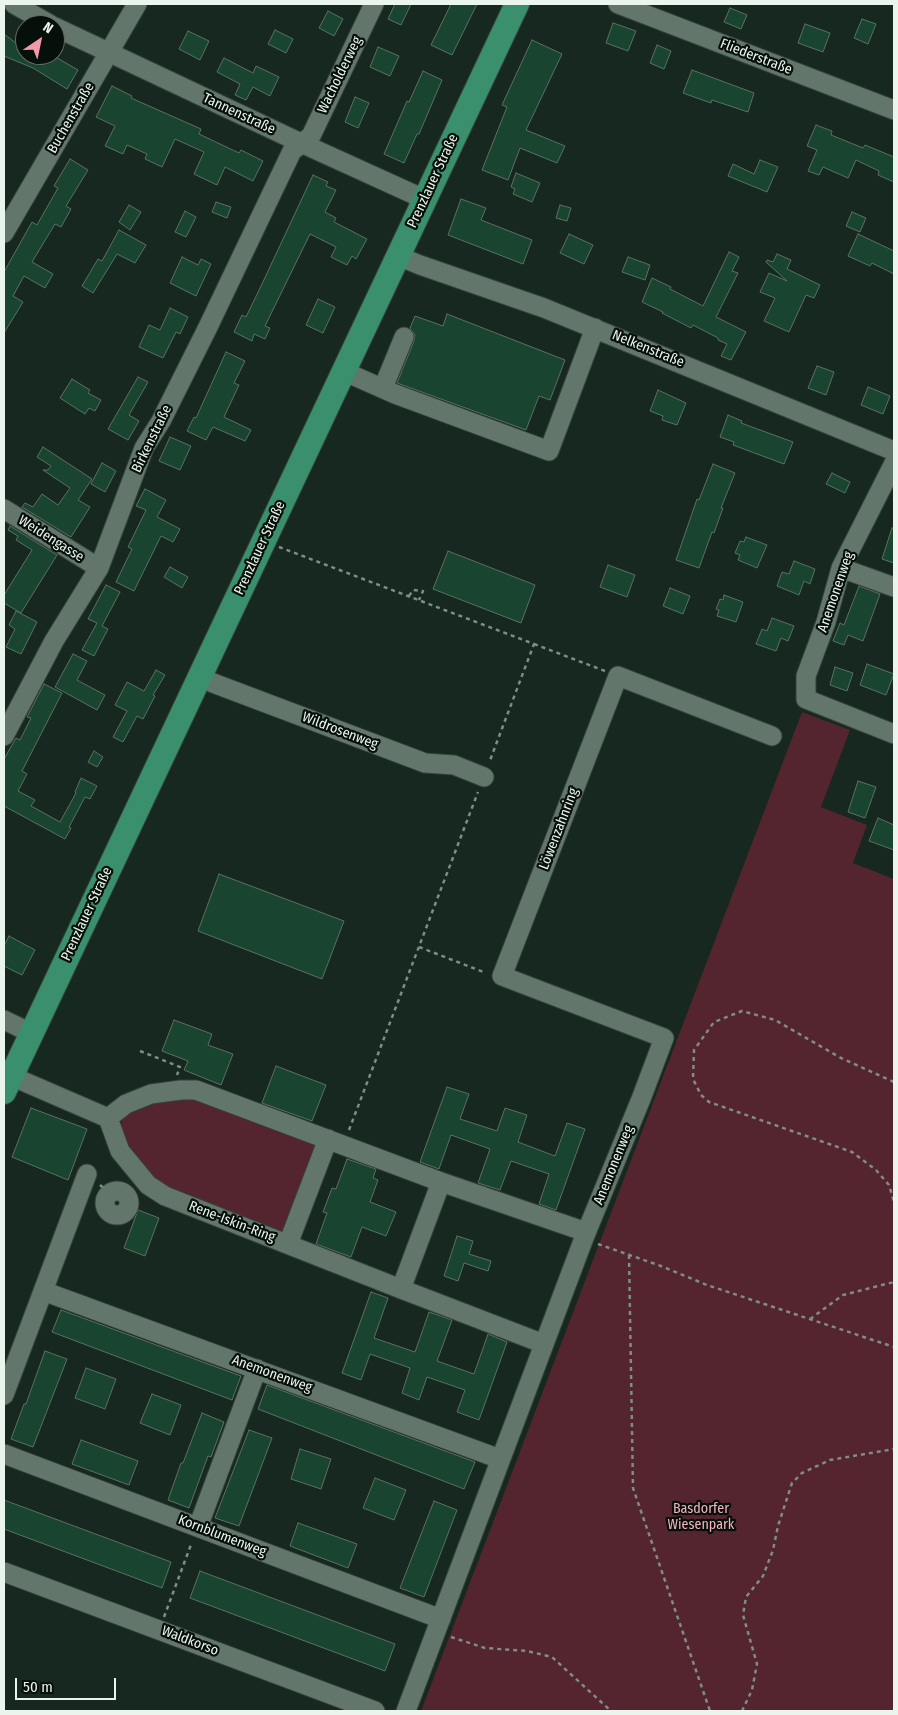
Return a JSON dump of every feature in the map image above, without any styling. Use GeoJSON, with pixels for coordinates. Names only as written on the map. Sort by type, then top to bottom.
{"type":"FeatureCollection","features":[{"type":"Feature","properties":{"kind":"main road","name":"Prenzlauer Straße"},"geometry":{"type":"LineString","coordinates":[[7,1084],[517,4]]}},
{"type":"Feature","properties":{"kind":"street"},"geometry":{"type":"LineString","coordinates":[[14,4],[33,15]]}},
{"type":"Feature","properties":{"kind":"street","name":"Buchenstraße"},"geometry":{"type":"LineString","coordinates":[[4,233],[137,4]]}},
{"type":"Feature","properties":{"kind":"street","name":"Wacholderweg"},"geometry":{"type":"LineString","coordinates":[[301,143],[311,136],[374,4]]}},
{"type":"Feature","properties":{"kind":"street","name":"Fliederstraße"},"geometry":{"type":"LineString","coordinates":[[618,4],[647,9],[894,110]]}},
{"type":"Feature","properties":{"kind":"street","name":"Tannenstraße"},"geometry":{"type":"LineString","coordinates":[[65,32],[424,199]]}},
{"type":"Feature","properties":{"kind":"street","name":"Birkenstraße"},"geometry":{"type":"LineString","coordinates":[[4,736],[54,641],[99,568],[144,448],[161,421],[208,328],[292,152],[301,143]]}},
{"type":"Feature","properties":{"kind":"street","name":"Nelkenstraße"},"geometry":{"type":"LineString","coordinates":[[398,256],[595,328],[894,451]]}},
{"type":"Feature","properties":{"kind":"street"},"geometry":{"type":"LineString","coordinates":[[343,371],[549,451],[595,328]]}},
{"type":"Feature","properties":{"kind":"street"},"geometry":{"type":"LineString","coordinates":[[383,388],[404,337]]}},
{"type":"Feature","properties":{"kind":"street","name":"Anemonenweg"},"geometry":{"type":"LineString","coordinates":[[894,463],[841,568],[826,622],[806,676],[806,700],[894,734]]}},
{"type":"Feature","properties":{"kind":"street","name":"Weidengasse"},"geometry":{"type":"LineString","coordinates":[[4,509],[99,568]]}},
{"type":"Feature","properties":{"kind":"street"},"geometry":{"type":"LineString","coordinates":[[841,568],[894,587]]}},
{"type":"Feature","properties":{"kind":"street","name":"Wildrosenweg"},"geometry":{"type":"LineString","coordinates":[[199,676],[213,683],[425,763],[454,765],[484,777]]}},
{"type":"Feature","properties":{"kind":"street"},"geometry":{"type":"LineString","coordinates":[[618,676],[772,736]]}},
{"type":"Feature","properties":{"kind":"street","name":"Löwenzahnring"},"geometry":{"type":"LineString","coordinates":[[502,976],[618,676]]}},
{"type":"Feature","properties":{"kind":"street","name":"Anemonenweg"},"geometry":{"type":"LineString","coordinates":[[406,1711],[585,1235],[664,1038],[502,976]]}},
{"type":"Feature","properties":{"kind":"street"},"geometry":{"type":"LineString","coordinates":[[4,1020],[31,1033]]}},
{"type":"Feature","properties":{"kind":"street"},"geometry":{"type":"LineString","coordinates":[[7,1084],[108,1118],[126,1104],[151,1094],[196,1090],[585,1235]]}},
{"type":"Feature","properties":{"kind":"street","name":"Rene-Iskin-Ring"},"geometry":{"type":"LineString","coordinates":[[108,1118],[120,1152],[148,1185],[165,1196],[288,1244],[335,1142]]}},
{"type":"Feature","properties":{"kind":"street"},"geometry":{"type":"LineString","coordinates":[[4,1395],[43,1291],[104,1186],[126,1180],[134,1168]]}},
{"type":"Feature","properties":{"kind":"street"},"geometry":{"type":"LineString","coordinates":[[401,1290],[441,1182]]}},
{"type":"Feature","properties":{"kind":"street"},"geometry":{"type":"LineString","coordinates":[[288,1244],[401,1290],[544,1344]]}},
{"type":"Feature","properties":{"kind":"street","name":"Anemonenweg"},"geometry":{"type":"LineString","coordinates":[[43,1291],[500,1460]]}},
{"type":"Feature","properties":{"kind":"street"},"geometry":{"type":"LineString","coordinates":[[198,1526],[257,1369]]}},
{"type":"Feature","properties":{"kind":"street","name":"Kornblumenweg"},"geometry":{"type":"LineString","coordinates":[[4,1454],[198,1526],[439,1625]]}},
{"type":"Feature","properties":{"kind":"street","name":"Waldkorso"},"geometry":{"type":"LineString","coordinates":[[4,1572],[375,1711]]}},
{"type":"Feature","properties":{"kind":"path"},"geometry":{"type":"LineString","coordinates":[[278,547],[618,676]]}},
{"type":"Feature","properties":{"kind":"path"},"geometry":{"type":"LineString","coordinates":[[410,596],[413,590],[423,591],[420,600]]}},
{"type":"Feature","properties":{"kind":"path"},"geometry":{"type":"LineString","coordinates":[[335,1142],[419,947],[534,644]]}},
{"type":"Feature","properties":{"kind":"path"},"geometry":{"type":"LineString","coordinates":[[419,947],[495,976],[502,976]]}},
{"type":"Feature","properties":{"kind":"path"},"geometry":{"type":"LineString","coordinates":[[894,1082],[841,1058],[775,1020],[742,1011],[714,1022],[694,1050],[693,1079],[701,1096],[709,1102],[852,1152],[865,1160],[889,1185],[894,1202]]}},
{"type":"Feature","properties":{"kind":"path"},"geometry":{"type":"LineString","coordinates":[[140,1051],[180,1067],[174,1091]]}},
{"type":"Feature","properties":{"kind":"path"},"geometry":{"type":"LineString","coordinates":[[585,1235],[629,1255],[707,1285],[894,1347]]}},
{"type":"Feature","properties":{"kind":"path"},"geometry":{"type":"LineString","coordinates":[[629,1255],[633,1488],[710,1711]]}},
{"type":"Feature","properties":{"kind":"path"},"geometry":{"type":"LineString","coordinates":[[810,1319],[843,1295],[894,1282]]}},
{"type":"Feature","properties":{"kind":"path"},"geometry":{"type":"LineString","coordinates":[[742,1711],[752,1690],[757,1664],[743,1615],[746,1597],[763,1576],[773,1550],[778,1526],[792,1483],[802,1473],[830,1460],[894,1449]]}},
{"type":"Feature","properties":{"kind":"path"},"geometry":{"type":"LineString","coordinates":[[159,1630],[198,1526]]}},
{"type":"Feature","properties":{"kind":"path"},"geometry":{"type":"LineString","coordinates":[[439,1625],[485,1648],[527,1651],[552,1657],[611,1711]]}},
{"type":"Feature","properties":{"kind":"green space","name":"Basdorfer Wiesenpark"},"geometry":{"type":"Polygon","coordinates":[[[802,712],[850,730],[821,807],[867,825],[853,863],[894,879],[894,1711],[421,1711],[802,712]]]}},
{"type":"Feature","properties":{"kind":"green space"},"geometry":{"type":"Polygon","coordinates":[[[195,1094],[319,1142],[282,1236],[158,1186],[135,1162],[120,1131],[124,1109],[140,1102],[195,1094]]]}},
{"type":"Feature","properties":{"kind":"building"},"geometry":{"type":"Polygon","coordinates":[[[395,4],[411,4],[401,25],[388,19],[395,4]]]}},
{"type":"Feature","properties":{"kind":"building"},"geometry":{"type":"Polygon","coordinates":[[[451,4],[477,4],[452,55],[431,45],[451,4]]]}},
{"type":"Feature","properties":{"kind":"building"},"geometry":{"type":"Polygon","coordinates":[[[730,8],[747,15],[741,29],[724,22],[730,8]]]}},
{"type":"Feature","properties":{"kind":"building"},"geometry":{"type":"Polygon","coordinates":[[[328,11],[343,19],[334,36],[319,28],[328,11]]]}},
{"type":"Feature","properties":{"kind":"building"},"geometry":{"type":"Polygon","coordinates":[[[862,19],[876,24],[868,44],[854,38],[862,19]]]}},
{"type":"Feature","properties":{"kind":"building"},"geometry":{"type":"Polygon","coordinates":[[[613,23],[636,31],[628,51],[606,43],[613,23]]]}},
{"type":"Feature","properties":{"kind":"building"},"geometry":{"type":"Polygon","coordinates":[[[805,24],[830,33],[823,52],[798,43],[805,24]]]}},
{"type":"Feature","properties":{"kind":"building"},"geometry":{"type":"Polygon","coordinates":[[[275,30],[293,39],[286,53],[268,44],[275,30]]]}},
{"type":"Feature","properties":{"kind":"building"},"geometry":{"type":"Polygon","coordinates":[[[188,31],[209,41],[200,60],[179,49],[188,31]]]}},
{"type":"Feature","properties":{"kind":"building"},"geometry":{"type":"Polygon","coordinates":[[[4,34],[15,42],[15,61],[4,56],[4,34]]]}},
{"type":"Feature","properties":{"kind":"building"},"geometry":{"type":"Polygon","coordinates":[[[532,40],[562,54],[526,130],[565,146],[557,163],[520,148],[508,180],[482,170],[507,107],[502,105],[532,40]]]}},
{"type":"Feature","properties":{"kind":"building"},"geometry":{"type":"Polygon","coordinates":[[[657,45],[671,51],[664,69],[650,63],[657,45]]]}},
{"type":"Feature","properties":{"kind":"building"},"geometry":{"type":"Polygon","coordinates":[[[378,47],[399,56],[390,76],[370,67],[378,47]]]}},
{"type":"Feature","properties":{"kind":"building"},"geometry":{"type":"Polygon","coordinates":[[[224,58],[253,73],[256,66],[279,77],[270,96],[253,87],[246,100],[235,95],[240,84],[217,72],[224,58]]]}},
{"type":"Feature","properties":{"kind":"building"},"geometry":{"type":"Polygon","coordinates":[[[65,62],[78,70],[67,89],[26,65],[65,65],[65,62]]]}},
{"type":"Feature","properties":{"kind":"building"},"geometry":{"type":"Polygon","coordinates":[[[692,70],[754,93],[748,112],[712,100],[711,103],[683,93],[692,70]]]}},
{"type":"Feature","properties":{"kind":"building"},"geometry":{"type":"Polygon","coordinates":[[[423,71],[442,80],[419,134],[417,134],[404,163],[384,154],[407,101],[409,102],[423,71]]]}},
{"type":"Feature","properties":{"kind":"building"},"geometry":{"type":"Polygon","coordinates":[[[112,86],[132,96],[131,98],[201,129],[199,134],[239,153],[241,150],[263,161],[253,181],[225,167],[217,185],[194,174],[204,152],[175,139],[162,167],[145,159],[147,154],[127,145],[123,154],[105,146],[115,126],[96,117],[112,86]]]}},
{"type":"Feature","properties":{"kind":"building"},"geometry":{"type":"Polygon","coordinates":[[[355,97],[369,103],[358,128],[345,122],[355,97]]]}},
{"type":"Feature","properties":{"kind":"building"},"geometry":{"type":"Polygon","coordinates":[[[816,125],[832,131],[831,135],[863,148],[865,145],[894,157],[894,182],[878,175],[879,171],[856,160],[848,178],[823,167],[819,175],[808,171],[817,150],[807,146],[816,125]]]}},
{"type":"Feature","properties":{"kind":"building"},"geometry":{"type":"Polygon","coordinates":[[[70,159],[88,170],[66,206],[71,209],[61,227],[55,224],[32,262],[53,274],[45,288],[24,276],[13,296],[23,302],[4,333],[4,272],[32,222],[37,225],[58,188],[54,186],[70,159]]]}},
{"type":"Feature","properties":{"kind":"building"},"geometry":{"type":"Polygon","coordinates":[[[760,160],[778,167],[767,192],[728,176],[733,164],[754,174],[760,160]]]}},
{"type":"Feature","properties":{"kind":"building"},"geometry":{"type":"Polygon","coordinates":[[[516,173],[540,183],[532,202],[513,194],[515,189],[511,187],[516,173]]]}},
{"type":"Feature","properties":{"kind":"building"},"geometry":{"type":"Polygon","coordinates":[[[313,175],[328,182],[326,186],[336,190],[325,212],[336,218],[334,222],[367,239],[356,259],[352,256],[347,265],[331,257],[336,247],[310,234],[265,326],[270,328],[265,339],[254,334],[252,341],[234,332],[242,315],[246,317],[313,175]]]}},
{"type":"Feature","properties":{"kind":"building"},"geometry":{"type":"Polygon","coordinates":[[[461,199],[486,208],[481,220],[532,240],[523,264],[448,235],[461,199]]]}},
{"type":"Feature","properties":{"kind":"building"},"geometry":{"type":"Polygon","coordinates":[[[216,202],[231,207],[227,218],[212,212],[216,202]]]}},
{"type":"Feature","properties":{"kind":"building"},"geometry":{"type":"Polygon","coordinates":[[[129,205],[141,212],[130,230],[119,222],[129,205]]]}},
{"type":"Feature","properties":{"kind":"building"},"geometry":{"type":"Polygon","coordinates":[[[560,205],[571,208],[567,221],[556,218],[560,205]]]}},
{"type":"Feature","properties":{"kind":"building"},"geometry":{"type":"Polygon","coordinates":[[[185,211],[196,217],[186,237],[175,232],[185,211]]]}},
{"type":"Feature","properties":{"kind":"building"},"geometry":{"type":"Polygon","coordinates":[[[852,212],[866,218],[860,232],[846,226],[852,212]]]}},
{"type":"Feature","properties":{"kind":"building"},"geometry":{"type":"Polygon","coordinates":[[[119,230],[146,245],[135,263],[117,254],[93,293],[82,286],[98,259],[102,261],[119,230]]]}},
{"type":"Feature","properties":{"kind":"building"},"geometry":{"type":"Polygon","coordinates":[[[569,234],[593,245],[584,264],[560,253],[569,234]]]}},
{"type":"Feature","properties":{"kind":"building"},"geometry":{"type":"Polygon","coordinates":[[[858,234],[894,251],[894,274],[872,263],[870,266],[848,256],[858,234]]]}},
{"type":"Feature","properties":{"kind":"building"},"geometry":{"type":"Polygon","coordinates":[[[729,252],[739,257],[732,271],[738,273],[716,317],[746,332],[731,360],[721,356],[727,344],[718,340],[718,338],[693,325],[691,328],[642,302],[652,278],[703,306],[729,252]]]}},
{"type":"Feature","properties":{"kind":"building"},"geometry":{"type":"Polygon","coordinates":[[[777,254],[791,260],[787,269],[820,285],[814,298],[806,295],[789,332],[764,321],[775,298],[760,292],[769,273],[787,281],[766,262],[767,260],[773,262],[777,254]]]}},
{"type":"Feature","properties":{"kind":"building"},"geometry":{"type":"Polygon","coordinates":[[[182,257],[198,265],[201,259],[211,264],[196,296],[170,283],[182,257]]]}},
{"type":"Feature","properties":{"kind":"building"},"geometry":{"type":"Polygon","coordinates":[[[628,257],[650,265],[645,280],[622,272],[628,257]]]}},
{"type":"Feature","properties":{"kind":"building"},"geometry":{"type":"Polygon","coordinates":[[[318,299],[335,307],[323,333],[306,325],[318,299]]]}},
{"type":"Feature","properties":{"kind":"building"},"geometry":{"type":"Polygon","coordinates":[[[170,308],[188,317],[180,334],[176,332],[163,358],[139,347],[149,325],[160,330],[170,308]]]}},
{"type":"Feature","properties":{"kind":"building"},"geometry":{"type":"Polygon","coordinates":[[[447,314],[565,360],[550,400],[539,396],[526,430],[397,383],[414,341],[415,335],[410,328],[415,316],[443,326],[447,314]]]}},
{"type":"Feature","properties":{"kind":"building"},"geometry":{"type":"Polygon","coordinates":[[[226,352],[245,361],[234,383],[239,385],[224,417],[251,430],[245,441],[213,427],[206,440],[187,431],[194,417],[196,418],[226,352]]]}},
{"type":"Feature","properties":{"kind":"building"},"geometry":{"type":"Polygon","coordinates":[[[817,366],[834,372],[826,395],[808,388],[817,366]]]}},
{"type":"Feature","properties":{"kind":"building"},"geometry":{"type":"Polygon","coordinates":[[[138,377],[148,382],[129,415],[139,421],[128,440],[108,429],[138,377]]]}},
{"type":"Feature","properties":{"kind":"building"},"geometry":{"type":"Polygon","coordinates":[[[72,379],[90,390],[88,393],[101,400],[95,411],[89,408],[85,414],[60,398],[72,379]]]}},
{"type":"Feature","properties":{"kind":"building"},"geometry":{"type":"Polygon","coordinates":[[[868,387],[890,396],[883,414],[861,405],[868,387]]]}},
{"type":"Feature","properties":{"kind":"building"},"geometry":{"type":"Polygon","coordinates":[[[658,390],[686,403],[677,425],[662,420],[663,416],[650,411],[658,390]]]}},
{"type":"Feature","properties":{"kind":"building"},"geometry":{"type":"Polygon","coordinates":[[[728,415],[742,421],[741,423],[793,442],[784,464],[733,445],[734,442],[720,437],[728,415]]]}},
{"type":"Feature","properties":{"kind":"building"},"geometry":{"type":"Polygon","coordinates":[[[170,437],[191,446],[180,470],[159,461],[170,437]]]}},
{"type":"Feature","properties":{"kind":"building"},"geometry":{"type":"Polygon","coordinates":[[[43,447],[92,479],[78,500],[90,507],[71,537],[22,507],[25,503],[33,507],[42,494],[58,505],[70,488],[43,470],[48,470],[51,466],[37,457],[43,447]]]}},
{"type":"Feature","properties":{"kind":"building"},"geometry":{"type":"Polygon","coordinates":[[[102,463],[116,471],[105,492],[91,484],[102,463]]]}},
{"type":"Feature","properties":{"kind":"building"},"geometry":{"type":"Polygon","coordinates":[[[713,464],[735,473],[721,508],[723,508],[714,533],[712,532],[699,568],[676,560],[697,499],[699,500],[713,464]]]}},
{"type":"Feature","properties":{"kind":"building"},"geometry":{"type":"Polygon","coordinates":[[[832,473],[850,482],[845,493],[826,484],[832,473]]]}},
{"type":"Feature","properties":{"kind":"building"},"geometry":{"type":"Polygon","coordinates":[[[145,489],[166,500],[157,517],[180,529],[173,542],[161,536],[134,591],[116,582],[132,549],[128,547],[146,510],[136,506],[145,489]]]}},
{"type":"Feature","properties":{"kind":"building"},"geometry":{"type":"Polygon","coordinates":[[[10,526],[57,555],[21,613],[4,603],[4,595],[32,550],[16,540],[18,536],[8,530],[10,526]]]}},
{"type":"Feature","properties":{"kind":"building"},"geometry":{"type":"Polygon","coordinates":[[[892,528],[894,529],[894,563],[882,559],[892,528]]]}},
{"type":"Feature","properties":{"kind":"building"},"geometry":{"type":"Polygon","coordinates":[[[746,537],[767,545],[757,568],[738,560],[740,555],[735,553],[740,541],[744,542],[746,537]]]}},
{"type":"Feature","properties":{"kind":"building"},"geometry":{"type":"Polygon","coordinates":[[[448,551],[535,585],[521,623],[433,589],[448,551]]]}},
{"type":"Feature","properties":{"kind":"building"},"geometry":{"type":"Polygon","coordinates":[[[794,561],[815,569],[810,584],[804,581],[799,595],[777,586],[782,572],[789,574],[794,561]]]}},
{"type":"Feature","properties":{"kind":"building"},"geometry":{"type":"Polygon","coordinates":[[[608,565],[635,575],[627,597],[600,587],[608,565]]]}},
{"type":"Feature","properties":{"kind":"building"},"geometry":{"type":"Polygon","coordinates":[[[170,567],[188,577],[182,588],[164,577],[170,567]]]}},
{"type":"Feature","properties":{"kind":"building"},"geometry":{"type":"Polygon","coordinates":[[[106,585],[120,592],[102,626],[108,629],[94,656],[82,650],[97,623],[88,619],[106,585]]]}},
{"type":"Feature","properties":{"kind":"building"},"geometry":{"type":"Polygon","coordinates":[[[859,586],[880,594],[863,641],[848,635],[844,645],[833,641],[840,623],[844,625],[859,586]]]}},
{"type":"Feature","properties":{"kind":"building"},"geometry":{"type":"Polygon","coordinates":[[[670,588],[690,596],[683,614],[663,606],[670,588]]]}},
{"type":"Feature","properties":{"kind":"building"},"geometry":{"type":"Polygon","coordinates":[[[724,595],[743,602],[736,622],[717,616],[719,610],[716,609],[720,599],[723,600],[724,595]]]}},
{"type":"Feature","properties":{"kind":"building"},"geometry":{"type":"Polygon","coordinates":[[[16,611],[37,622],[21,654],[6,647],[15,629],[9,625],[16,611]]]}},
{"type":"Feature","properties":{"kind":"building"},"geometry":{"type":"Polygon","coordinates":[[[772,618],[794,626],[788,641],[781,638],[776,651],[756,644],[762,629],[767,631],[772,618]]]}},
{"type":"Feature","properties":{"kind":"building"},"geometry":{"type":"Polygon","coordinates":[[[73,654],[87,661],[77,680],[105,695],[97,710],[55,687],[73,654]]]}},
{"type":"Feature","properties":{"kind":"building"},"geometry":{"type":"Polygon","coordinates":[[[867,664],[894,674],[886,695],[860,685],[867,664]]]}},
{"type":"Feature","properties":{"kind":"building"},"geometry":{"type":"Polygon","coordinates":[[[835,667],[853,673],[847,691],[830,685],[835,667]]]}},
{"type":"Feature","properties":{"kind":"building"},"geometry":{"type":"Polygon","coordinates":[[[156,670],[165,675],[153,695],[155,696],[143,719],[137,716],[123,742],[113,737],[127,711],[115,705],[127,682],[144,691],[156,670]]]}},
{"type":"Feature","properties":{"kind":"building"},"geometry":{"type":"Polygon","coordinates":[[[44,684],[62,693],[22,771],[27,774],[18,791],[35,800],[31,806],[60,822],[76,793],[81,778],[97,786],[90,799],[85,797],[69,827],[71,828],[65,839],[4,806],[4,759],[16,738],[20,740],[31,718],[27,717],[44,684]]]}},
{"type":"Feature","properties":{"kind":"building"},"geometry":{"type":"Polygon","coordinates":[[[94,751],[103,757],[97,767],[88,762],[94,751]]]}},
{"type":"Feature","properties":{"kind":"building"},"geometry":{"type":"Polygon","coordinates":[[[858,781],[876,787],[865,818],[848,812],[858,781]]]}},
{"type":"Feature","properties":{"kind":"building"},"geometry":{"type":"Polygon","coordinates":[[[878,818],[894,825],[894,850],[869,841],[878,818]]]}},
{"type":"Feature","properties":{"kind":"building"},"geometry":{"type":"Polygon","coordinates":[[[219,874],[344,921],[322,979],[198,931],[219,874]]]}},
{"type":"Feature","properties":{"kind":"building"},"geometry":{"type":"Polygon","coordinates":[[[9,936],[35,950],[22,975],[4,966],[4,946],[9,936]]]}},
{"type":"Feature","properties":{"kind":"building"},"geometry":{"type":"Polygon","coordinates":[[[174,1020],[212,1034],[208,1045],[233,1054],[221,1085],[184,1070],[188,1061],[162,1051],[174,1020]]]}},
{"type":"Feature","properties":{"kind":"building"},"geometry":{"type":"Polygon","coordinates":[[[276,1066],[326,1085],[312,1121],[262,1103],[276,1066]]]}},
{"type":"Feature","properties":{"kind":"building"},"geometry":{"type":"Polygon","coordinates":[[[447,1087],[469,1094],[460,1119],[497,1131],[505,1108],[527,1115],[518,1142],[555,1156],[567,1123],[585,1129],[556,1210],[539,1204],[549,1174],[511,1161],[500,1190],[478,1183],[490,1149],[451,1135],[439,1169],[420,1162],[447,1087]]]}},
{"type":"Feature","properties":{"kind":"building"},"geometry":{"type":"Polygon","coordinates":[[[31,1108],[87,1129],[68,1180],[12,1157],[31,1108]]]}},
{"type":"Feature","properties":{"kind":"building"},"geometry":{"type":"Polygon","coordinates":[[[347,1159],[376,1169],[373,1178],[378,1180],[370,1202],[396,1212],[386,1236],[362,1227],[351,1257],[316,1244],[327,1213],[323,1212],[332,1188],[336,1189],[347,1159]]]}},
{"type":"Feature","properties":{"kind":"building"},"geometry":{"type":"Polygon","coordinates":[[[138,1210],[159,1218],[145,1256],[124,1248],[138,1210]]]}},
{"type":"Feature","properties":{"kind":"building"},"geometry":{"type":"Polygon","coordinates":[[[457,1236],[473,1241],[469,1254],[491,1261],[488,1271],[464,1263],[458,1281],[444,1276],[457,1236]]]}},
{"type":"Feature","properties":{"kind":"building"},"geometry":{"type":"Polygon","coordinates":[[[371,1292],[388,1298],[374,1338],[415,1352],[429,1312],[452,1320],[437,1361],[474,1374],[488,1334],[507,1342],[479,1420],[457,1412],[465,1390],[427,1377],[419,1400],[402,1393],[410,1368],[370,1354],[361,1380],[342,1373],[371,1292]]]}},
{"type":"Feature","properties":{"kind":"building"},"geometry":{"type":"Polygon","coordinates":[[[61,1310],[241,1376],[232,1400],[52,1332],[61,1310]]]}},
{"type":"Feature","properties":{"kind":"building"},"geometry":{"type":"Polygon","coordinates":[[[45,1351],[67,1359],[33,1447],[11,1439],[45,1351]]]}},
{"type":"Feature","properties":{"kind":"building"},"geometry":{"type":"Polygon","coordinates":[[[86,1368],[116,1379],[105,1409],[75,1398],[86,1368]]]}},
{"type":"Feature","properties":{"kind":"building"},"geometry":{"type":"Polygon","coordinates":[[[267,1385],[475,1462],[464,1489],[258,1409],[267,1385]]]}},
{"type":"Feature","properties":{"kind":"building"},"geometry":{"type":"Polygon","coordinates":[[[152,1394],[181,1405],[170,1435],[140,1423],[152,1394]]]}},
{"type":"Feature","properties":{"kind":"building"},"geometry":{"type":"Polygon","coordinates":[[[202,1413],[224,1422],[211,1457],[208,1456],[189,1508],[168,1500],[202,1413]]]}},
{"type":"Feature","properties":{"kind":"building"},"geometry":{"type":"Polygon","coordinates":[[[249,1430],[272,1438],[239,1526],[215,1518],[249,1430]]]}},
{"type":"Feature","properties":{"kind":"building"},"geometry":{"type":"Polygon","coordinates":[[[81,1440],[138,1461],[129,1485],[72,1464],[81,1440]]]}},
{"type":"Feature","properties":{"kind":"building"},"geometry":{"type":"Polygon","coordinates":[[[300,1449],[331,1459],[321,1489],[291,1479],[300,1449]]]}},
{"type":"Feature","properties":{"kind":"building"},"geometry":{"type":"Polygon","coordinates":[[[375,1478],[406,1490],[394,1520],[363,1508],[375,1478]]]}},
{"type":"Feature","properties":{"kind":"building"},"geometry":{"type":"Polygon","coordinates":[[[4,1500],[171,1562],[162,1588],[4,1529],[4,1500]]]}},
{"type":"Feature","properties":{"kind":"building"},"geometry":{"type":"Polygon","coordinates":[[[434,1501],[457,1510],[424,1597],[400,1588],[434,1501]]]}},
{"type":"Feature","properties":{"kind":"building"},"geometry":{"type":"Polygon","coordinates":[[[298,1523],[357,1544],[348,1568],[290,1546],[298,1523]]]}},
{"type":"Feature","properties":{"kind":"building"},"geometry":{"type":"Polygon","coordinates":[[[200,1571],[395,1644],[385,1671],[190,1598],[200,1571]]]}}]}
